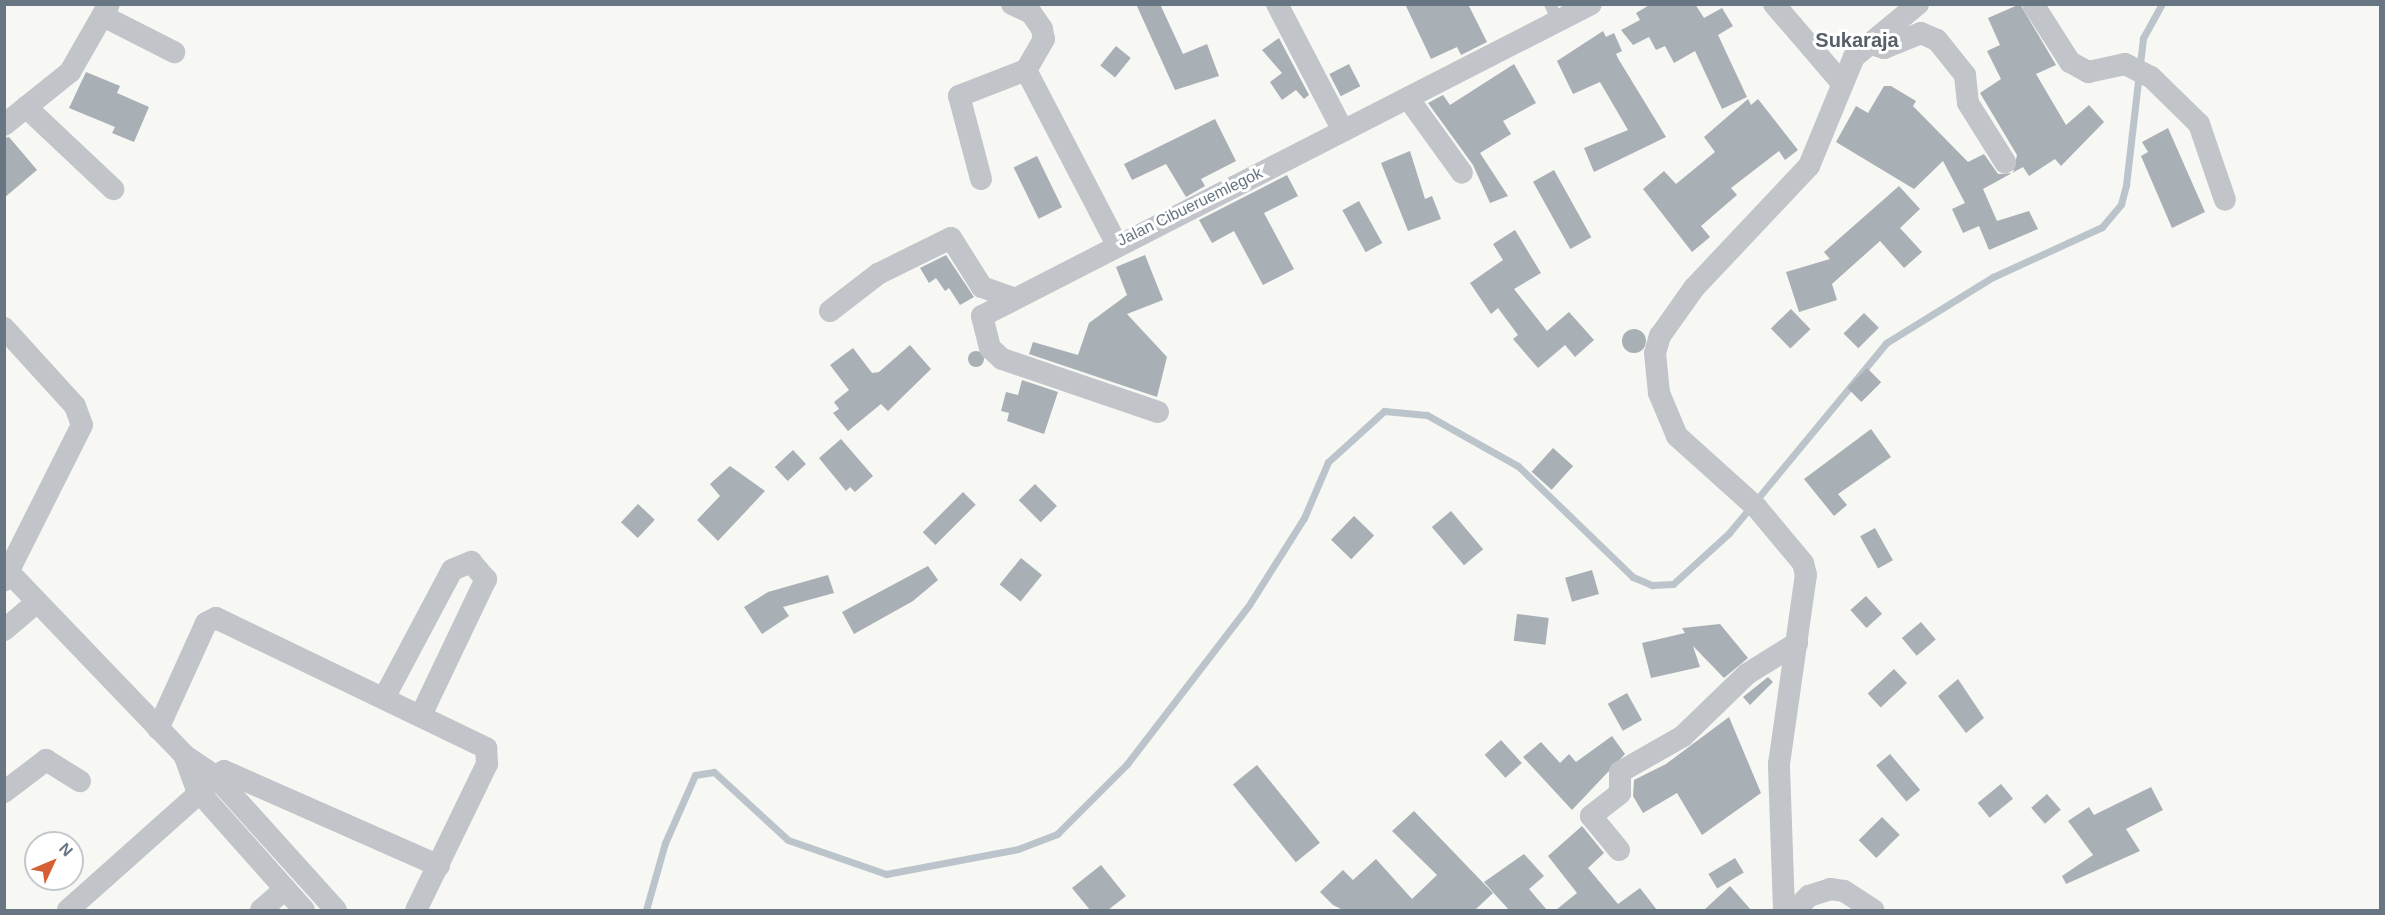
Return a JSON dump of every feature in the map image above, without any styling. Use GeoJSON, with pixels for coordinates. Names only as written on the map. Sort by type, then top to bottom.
{"type":"FeatureCollection","features":[{"type":"Feature","properties":{"kind":"street"},"geometry":{"type":"LineString","coordinates":[[981,179],[959,96],[1026,70],[1044,36],[1035,16],[1012,4]]}},
{"type":"Feature","properties":{"kind":"street"},"geometry":{"type":"LineString","coordinates":[[1277,4],[1343,131]]}},
{"type":"Feature","properties":{"kind":"street","name":"Jalan Cibueruemlegok"},"geometry":{"type":"LineString","coordinates":[[1158,412],[1002,359],[990,348],[982,316],[1116,243],[1408,98],[1554,13],[1591,4]]}},
{"type":"Feature","properties":{"kind":"street"},"geometry":{"type":"LineString","coordinates":[[1774,4],[1840,81]]}},
{"type":"Feature","properties":{"kind":"street"},"geometry":{"type":"LineString","coordinates":[[1784,910],[1779,764],[1797,643],[1803,563],[1750,501],[1677,436],[1659,393],[1655,353],[1660,336],[1694,288],[1809,166],[1825,135],[1840,81],[1870,43],[1918,4]]}},
{"type":"Feature","properties":{"kind":"street"},"geometry":{"type":"LineString","coordinates":[[2032,4],[2070,62],[2088,72],[2125,64],[2151,77],[2199,124],[2225,200]]}},
{"type":"Feature","properties":{"kind":"street"},"geometry":{"type":"LineString","coordinates":[[4,125],[70,72],[106,10],[174,52]]}},
{"type":"Feature","properties":{"kind":"street"},"geometry":{"type":"LineString","coordinates":[[1870,43],[1884,48],[1921,33],[1936,40],[1965,75],[1968,103],[2005,162]]}},
{"type":"Feature","properties":{"kind":"street"},"geometry":{"type":"LineString","coordinates":[[1026,70],[1116,243]]}},
{"type":"Feature","properties":{"kind":"street"},"geometry":{"type":"LineString","coordinates":[[1408,98],[1462,173]]}},
{"type":"Feature","properties":{"kind":"street"},"geometry":{"type":"LineString","coordinates":[[26,107],[113,189]]}},
{"type":"Feature","properties":{"kind":"street"},"geometry":{"type":"LineString","coordinates":[[830,310],[878,274],[951,238],[982,287],[1012,298]]}},
{"type":"Feature","properties":{"kind":"street"},"geometry":{"type":"LineString","coordinates":[[4,328],[75,406],[82,425],[7,574],[184,755],[214,775],[336,910]]}},
{"type":"Feature","properties":{"kind":"street"},"geometry":{"type":"LineString","coordinates":[[384,698],[452,570],[471,562],[486,579],[421,715]]}},
{"type":"Feature","properties":{"kind":"street"},"geometry":{"type":"LineString","coordinates":[[4,630],[36,603]]}},
{"type":"Feature","properties":{"kind":"street"},"geometry":{"type":"LineString","coordinates":[[158,729],[206,623],[216,618],[486,748],[489,756],[439,867],[416,910]]}},
{"type":"Feature","properties":{"kind":"street"},"geometry":{"type":"LineString","coordinates":[[1619,850],[1591,816],[1620,793],[1620,772],[1683,736],[1747,674],[1797,643]]}},
{"type":"Feature","properties":{"kind":"street"},"geometry":{"type":"LineString","coordinates":[[184,755],[197,790],[304,910]]}},
{"type":"Feature","properties":{"kind":"street"},"geometry":{"type":"LineString","coordinates":[[4,792],[46,760],[80,781]]}},
{"type":"Feature","properties":{"kind":"street"},"geometry":{"type":"LineString","coordinates":[[68,910],[214,775],[232,773],[439,867]]}},
{"type":"Feature","properties":{"kind":"street"},"geometry":{"type":"LineString","coordinates":[[261,910],[285,889]]}},
{"type":"Feature","properties":{"kind":"street"},"geometry":{"type":"LineString","coordinates":[[1795,910],[1809,896],[1830,889],[1844,891],[1874,910]]}},
{"type":"Feature","properties":{"kind":"building"},"geometry":{"type":"Polygon","coordinates":[[[1136,4],[1160,4],[1183,54],[1207,44],[1219,76],[1175,90],[1136,4]]]}},
{"type":"Feature","properties":{"kind":"building"},"geometry":{"type":"Polygon","coordinates":[[[1405,4],[1468,4],[1487,42],[1461,55],[1457,47],[1431,59],[1405,4]]]}},
{"type":"Feature","properties":{"kind":"building"},"geometry":{"type":"Polygon","coordinates":[[[1651,4],[1695,4],[1704,18],[1722,8],[1733,26],[1718,35],[1747,97],[1722,109],[1695,51],[1674,63],[1665,46],[1656,50],[1649,37],[1633,45],[1621,30],[1640,20],[1636,13],[1651,4]]]}},
{"type":"Feature","properties":{"kind":"building"},"geometry":{"type":"Polygon","coordinates":[[[2020,4],[2056,65],[2036,74],[2066,125],[2089,105],[2104,122],[2061,166],[2055,159],[2029,176],[2023,167],[2013,172],[2017,155],[1980,93],[2001,79],[1987,51],[2000,45],[1988,18],[2020,4]]]}},
{"type":"Feature","properties":{"kind":"building"},"geometry":{"type":"Polygon","coordinates":[[[1603,31],[1606,37],[1614,33],[1622,51],[1616,54],[1619,60],[1666,137],[1594,172],[1584,148],[1628,130],[1600,82],[1573,94],[1557,61],[1603,31]]]}},
{"type":"Feature","properties":{"kind":"building"},"geometry":{"type":"Polygon","coordinates":[[[1279,38],[1309,95],[1304,99],[1296,90],[1282,100],[1270,82],[1282,73],[1262,50],[1279,38]]]}},
{"type":"Feature","properties":{"kind":"building"},"geometry":{"type":"Polygon","coordinates":[[[1116,46],[1131,58],[1115,77],[1100,65],[1116,46]]]}},
{"type":"Feature","properties":{"kind":"building"},"geometry":{"type":"Polygon","coordinates":[[[1349,64],[1360,86],[1341,96],[1329,74],[1349,64]]]}},
{"type":"Feature","properties":{"kind":"building"},"geometry":{"type":"Polygon","coordinates":[[[1514,64],[1536,103],[1503,121],[1511,134],[1480,153],[1508,196],[1490,203],[1473,165],[1428,103],[1443,95],[1450,105],[1514,64]]]}},
{"type":"Feature","properties":{"kind":"building"},"geometry":{"type":"Polygon","coordinates":[[[86,72],[120,86],[117,93],[149,107],[134,142],[112,133],[115,127],[69,108],[86,72]]]}},
{"type":"Feature","properties":{"kind":"building"},"geometry":{"type":"Polygon","coordinates":[[[1884,86],[1891,86],[1916,101],[1913,106],[1968,162],[1984,154],[1998,174],[2012,173],[1983,189],[1997,221],[2029,211],[2038,229],[1989,250],[1979,226],[1963,233],[1952,209],[1965,203],[1943,161],[1914,189],[1836,142],[1856,106],[1868,113],[1884,86]]]}},
{"type":"Feature","properties":{"kind":"building"},"geometry":{"type":"Polygon","coordinates":[[[1748,99],[1751,105],[1758,99],[1798,150],[1785,160],[1779,151],[1731,188],[1737,195],[1701,226],[1710,237],[1692,252],[1643,189],[1664,171],[1676,184],[1715,152],[1704,137],[1748,99]]]}},
{"type":"Feature","properties":{"kind":"building"},"geometry":{"type":"Polygon","coordinates":[[[1215,119],[1236,161],[1201,179],[1205,186],[1186,197],[1166,164],[1132,180],[1124,164],[1215,119]]]}},
{"type":"Feature","properties":{"kind":"building"},"geometry":{"type":"Polygon","coordinates":[[[2168,128],[2205,212],[2172,228],[2141,156],[2148,152],[2142,142],[2168,128]]]}},
{"type":"Feature","properties":{"kind":"building"},"geometry":{"type":"Polygon","coordinates":[[[9,137],[37,170],[4,198],[4,138],[9,137]]]}},
{"type":"Feature","properties":{"kind":"building"},"geometry":{"type":"Polygon","coordinates":[[[1410,151],[1425,199],[1432,196],[1441,219],[1408,231],[1381,163],[1410,151]]]}},
{"type":"Feature","properties":{"kind":"building"},"geometry":{"type":"Polygon","coordinates":[[[1037,156],[1062,207],[1039,219],[1014,167],[1037,156]]]}},
{"type":"Feature","properties":{"kind":"building"},"geometry":{"type":"Polygon","coordinates":[[[1554,170],[1591,237],[1570,249],[1533,182],[1554,170]]]}},
{"type":"Feature","properties":{"kind":"building"},"geometry":{"type":"Polygon","coordinates":[[[1287,175],[1298,196],[1264,213],[1294,269],[1263,285],[1234,231],[1212,243],[1199,220],[1287,175]]]}},
{"type":"Feature","properties":{"kind":"building"},"geometry":{"type":"Polygon","coordinates":[[[1899,186],[1920,209],[1900,228],[1922,252],[1904,268],[1880,241],[1832,284],[1837,300],[1799,312],[1786,272],[1830,259],[1824,252],[1899,186]]]}},
{"type":"Feature","properties":{"kind":"building"},"geometry":{"type":"Polygon","coordinates":[[[1359,201],[1382,243],[1366,252],[1342,210],[1359,201]]]}},
{"type":"Feature","properties":{"kind":"building"},"geometry":{"type":"Polygon","coordinates":[[[1515,230],[1541,273],[1514,289],[1547,331],[1569,312],[1594,340],[1575,357],[1565,345],[1538,368],[1513,339],[1518,335],[1498,308],[1491,314],[1470,283],[1503,260],[1493,244],[1515,230]]]}},
{"type":"Feature","properties":{"kind":"building"},"geometry":{"type":"Polygon","coordinates":[[[946,255],[974,297],[960,305],[949,288],[945,291],[936,278],[929,283],[920,268],[946,255]]]}},
{"type":"Feature","properties":{"kind":"building"},"geometry":{"type":"Polygon","coordinates":[[[1145,255],[1163,300],[1127,314],[1167,357],[1157,397],[1029,354],[1033,342],[1078,355],[1089,323],[1127,295],[1116,267],[1145,255]]]}},
{"type":"Feature","properties":{"kind":"building"},"geometry":{"type":"Polygon","coordinates":[[[1791,309],[1810,329],[1790,349],[1771,328],[1791,309]]]}},
{"type":"Feature","properties":{"kind":"building"},"geometry":{"type":"Polygon","coordinates":[[[1864,313],[1879,328],[1858,348],[1843,334],[1864,313]]]}},
{"type":"Feature","properties":{"kind":"building"},"geometry":{"type":"Polygon","coordinates":[[[1634,329],[1643,332],[1646,341],[1643,350],[1634,353],[1625,350],[1622,341],[1625,332],[1634,329]]]}},
{"type":"Feature","properties":{"kind":"building"},"geometry":{"type":"Polygon","coordinates":[[[910,345],[931,369],[888,411],[881,404],[848,431],[833,413],[839,409],[834,402],[849,390],[830,365],[853,348],[872,373],[879,372],[910,345]]]}},
{"type":"Feature","properties":{"kind":"building"},"geometry":{"type":"Polygon","coordinates":[[[973,351],[979,351],[984,359],[982,365],[973,367],[968,362],[968,356],[973,351]]]}},
{"type":"Feature","properties":{"kind":"building"},"geometry":{"type":"Polygon","coordinates":[[[1867,368],[1881,382],[1861,402],[1847,388],[1867,368]]]}},
{"type":"Feature","properties":{"kind":"building"},"geometry":{"type":"Polygon","coordinates":[[[1022,380],[1058,392],[1044,434],[1007,421],[1009,413],[1001,411],[1006,392],[1018,395],[1022,380]]]}},
{"type":"Feature","properties":{"kind":"building"},"geometry":{"type":"Polygon","coordinates":[[[1871,429],[1891,457],[1838,494],[1847,505],[1834,516],[1804,479],[1871,429]]]}},
{"type":"Feature","properties":{"kind":"building"},"geometry":{"type":"Polygon","coordinates":[[[841,439],[873,476],[855,492],[850,487],[846,491],[819,458],[841,439]]]}},
{"type":"Feature","properties":{"kind":"building"},"geometry":{"type":"Polygon","coordinates":[[[1553,448],[1573,466],[1552,490],[1532,472],[1553,448]]]}},
{"type":"Feature","properties":{"kind":"building"},"geometry":{"type":"Polygon","coordinates":[[[793,450],[806,464],[788,481],[775,467],[793,450]]]}},
{"type":"Feature","properties":{"kind":"building"},"geometry":{"type":"Polygon","coordinates":[[[730,466],[765,491],[718,541],[697,520],[720,496],[710,484],[730,466]]]}},
{"type":"Feature","properties":{"kind":"building"},"geometry":{"type":"Polygon","coordinates":[[[1035,484],[1057,506],[1041,522],[1019,500],[1035,484]]]}},
{"type":"Feature","properties":{"kind":"building"},"geometry":{"type":"Polygon","coordinates":[[[963,492],[976,505],[935,545],[923,532],[963,492]]]}},
{"type":"Feature","properties":{"kind":"building"},"geometry":{"type":"Polygon","coordinates":[[[638,504],[655,520],[638,538],[621,522],[638,504]]]}},
{"type":"Feature","properties":{"kind":"building"},"geometry":{"type":"Polygon","coordinates":[[[1451,511],[1483,549],[1464,565],[1432,527],[1451,511]]]}},
{"type":"Feature","properties":{"kind":"building"},"geometry":{"type":"Polygon","coordinates":[[[1354,516],[1374,535],[1351,559],[1331,540],[1354,516]]]}},
{"type":"Feature","properties":{"kind":"building"},"geometry":{"type":"Polygon","coordinates":[[[1875,528],[1893,560],[1878,569],[1860,536],[1875,528]]]}},
{"type":"Feature","properties":{"kind":"building"},"geometry":{"type":"Polygon","coordinates":[[[1021,558],[1042,575],[1021,601],[1000,584],[1021,558]]]}},
{"type":"Feature","properties":{"kind":"building"},"geometry":{"type":"Polygon","coordinates":[[[928,566],[938,580],[913,601],[854,634],[842,612],[928,566]]]}},
{"type":"Feature","properties":{"kind":"building"},"geometry":{"type":"Polygon","coordinates":[[[1592,570],[1599,594],[1572,602],[1565,578],[1592,570]]]}},
{"type":"Feature","properties":{"kind":"building"},"geometry":{"type":"Polygon","coordinates":[[[828,575],[834,593],[783,607],[789,616],[762,634],[744,607],[768,592],[828,575]]]}},
{"type":"Feature","properties":{"kind":"building"},"geometry":{"type":"Polygon","coordinates":[[[1866,596],[1882,614],[1866,628],[1850,610],[1866,596]]]}},
{"type":"Feature","properties":{"kind":"building"},"geometry":{"type":"Polygon","coordinates":[[[1517,614],[1549,618],[1545,645],[1514,641],[1517,614]]]}},
{"type":"Feature","properties":{"kind":"building"},"geometry":{"type":"Polygon","coordinates":[[[1921,622],[1936,640],[1917,656],[1902,638],[1921,622]]]}},
{"type":"Feature","properties":{"kind":"building"},"geometry":{"type":"Polygon","coordinates":[[[1720,624],[1748,658],[1724,678],[1693,646],[1700,667],[1651,678],[1642,643],[1685,633],[1682,628],[1720,624]]]}},
{"type":"Feature","properties":{"kind":"building"},"geometry":{"type":"Polygon","coordinates":[[[1894,669],[1907,683],[1881,707],[1868,694],[1894,669]]]}},
{"type":"Feature","properties":{"kind":"building"},"geometry":{"type":"Polygon","coordinates":[[[1768,677],[1773,682],[1750,705],[1743,697],[1768,677]]]}},
{"type":"Feature","properties":{"kind":"building"},"geometry":{"type":"Polygon","coordinates":[[[1958,679],[1984,718],[1966,733],[1938,696],[1958,679]]]}},
{"type":"Feature","properties":{"kind":"building"},"geometry":{"type":"Polygon","coordinates":[[[1627,693],[1642,720],[1623,731],[1608,704],[1627,693]]]}},
{"type":"Feature","properties":{"kind":"building"},"geometry":{"type":"Polygon","coordinates":[[[1729,717],[1761,793],[1702,835],[1677,793],[1643,813],[1633,796],[1634,780],[1666,764],[1729,717]]]}},
{"type":"Feature","properties":{"kind":"building"},"geometry":{"type":"Polygon","coordinates":[[[1612,736],[1625,754],[1572,810],[1523,757],[1541,742],[1560,763],[1569,754],[1576,762],[1612,736]]]}},
{"type":"Feature","properties":{"kind":"building"},"geometry":{"type":"Polygon","coordinates":[[[1501,740],[1522,763],[1505,778],[1485,755],[1501,740]]]}},
{"type":"Feature","properties":{"kind":"building"},"geometry":{"type":"Polygon","coordinates":[[[1890,754],[1920,790],[1906,802],[1876,766],[1890,754]]]}},
{"type":"Feature","properties":{"kind":"building"},"geometry":{"type":"Polygon","coordinates":[[[1257,765],[1320,843],[1296,862],[1233,785],[1257,765]]]}},
{"type":"Feature","properties":{"kind":"building"},"geometry":{"type":"Polygon","coordinates":[[[2001,784],[2013,799],[1990,818],[1978,803],[2001,784]]]}},
{"type":"Feature","properties":{"kind":"building"},"geometry":{"type":"Polygon","coordinates":[[[2151,787],[2163,810],[2126,829],[2140,851],[2066,884],[2062,876],[2093,855],[2068,821],[2089,807],[2094,815],[2151,787]]]}},
{"type":"Feature","properties":{"kind":"building"},"geometry":{"type":"Polygon","coordinates":[[[2047,794],[2061,810],[2045,824],[2031,808],[2047,794]]]}},
{"type":"Feature","properties":{"kind":"building"},"geometry":{"type":"Polygon","coordinates":[[[1414,811],[1493,893],[1475,910],[1343,910],[1333,905],[1320,892],[1343,870],[1353,880],[1376,859],[1412,899],[1437,875],[1392,831],[1414,811]]]}},
{"type":"Feature","properties":{"kind":"building"},"geometry":{"type":"Polygon","coordinates":[[[1882,817],[1900,835],[1876,858],[1859,840],[1882,817]]]}},
{"type":"Feature","properties":{"kind":"building"},"geometry":{"type":"Polygon","coordinates":[[[1582,826],[1604,853],[1588,868],[1618,904],[1640,888],[1657,910],[1556,910],[1577,893],[1548,856],[1582,826]]]}},
{"type":"Feature","properties":{"kind":"building"},"geometry":{"type":"Polygon","coordinates":[[[1524,854],[1544,876],[1529,889],[1547,910],[1509,910],[1484,882],[1524,854]]]}},
{"type":"Feature","properties":{"kind":"building"},"geometry":{"type":"Polygon","coordinates":[[[1735,858],[1744,873],[1717,889],[1708,874],[1735,858]]]}},
{"type":"Feature","properties":{"kind":"building"},"geometry":{"type":"Polygon","coordinates":[[[1101,865],[1126,896],[1108,910],[1090,910],[1072,888],[1101,865]]]}},
{"type":"Feature","properties":{"kind":"building"},"geometry":{"type":"Polygon","coordinates":[[[1730,886],[1751,910],[1704,910],[1730,886]]]}},
{"type":"Feature","properties":{"kind":"waterway"},"geometry":{"type":"LineString","coordinates":[[646,910],[665,843],[695,775],[714,772],[788,840],[886,874],[1018,849],[1057,834],[1127,764],[1249,605],[1304,518],[1328,462],[1384,411],[1427,415],[1518,466],[1633,577],[1652,585],[1673,584],[1729,533],[1886,343],[1993,277],[2102,227],[2121,204],[2126,185],[2143,38],[2162,4]]}},
{"type":"Feature","properties":{"kind":"district","name":"Sukaraja"},"geometry":{"type":"Point","coordinates":[1857,40]}}]}
